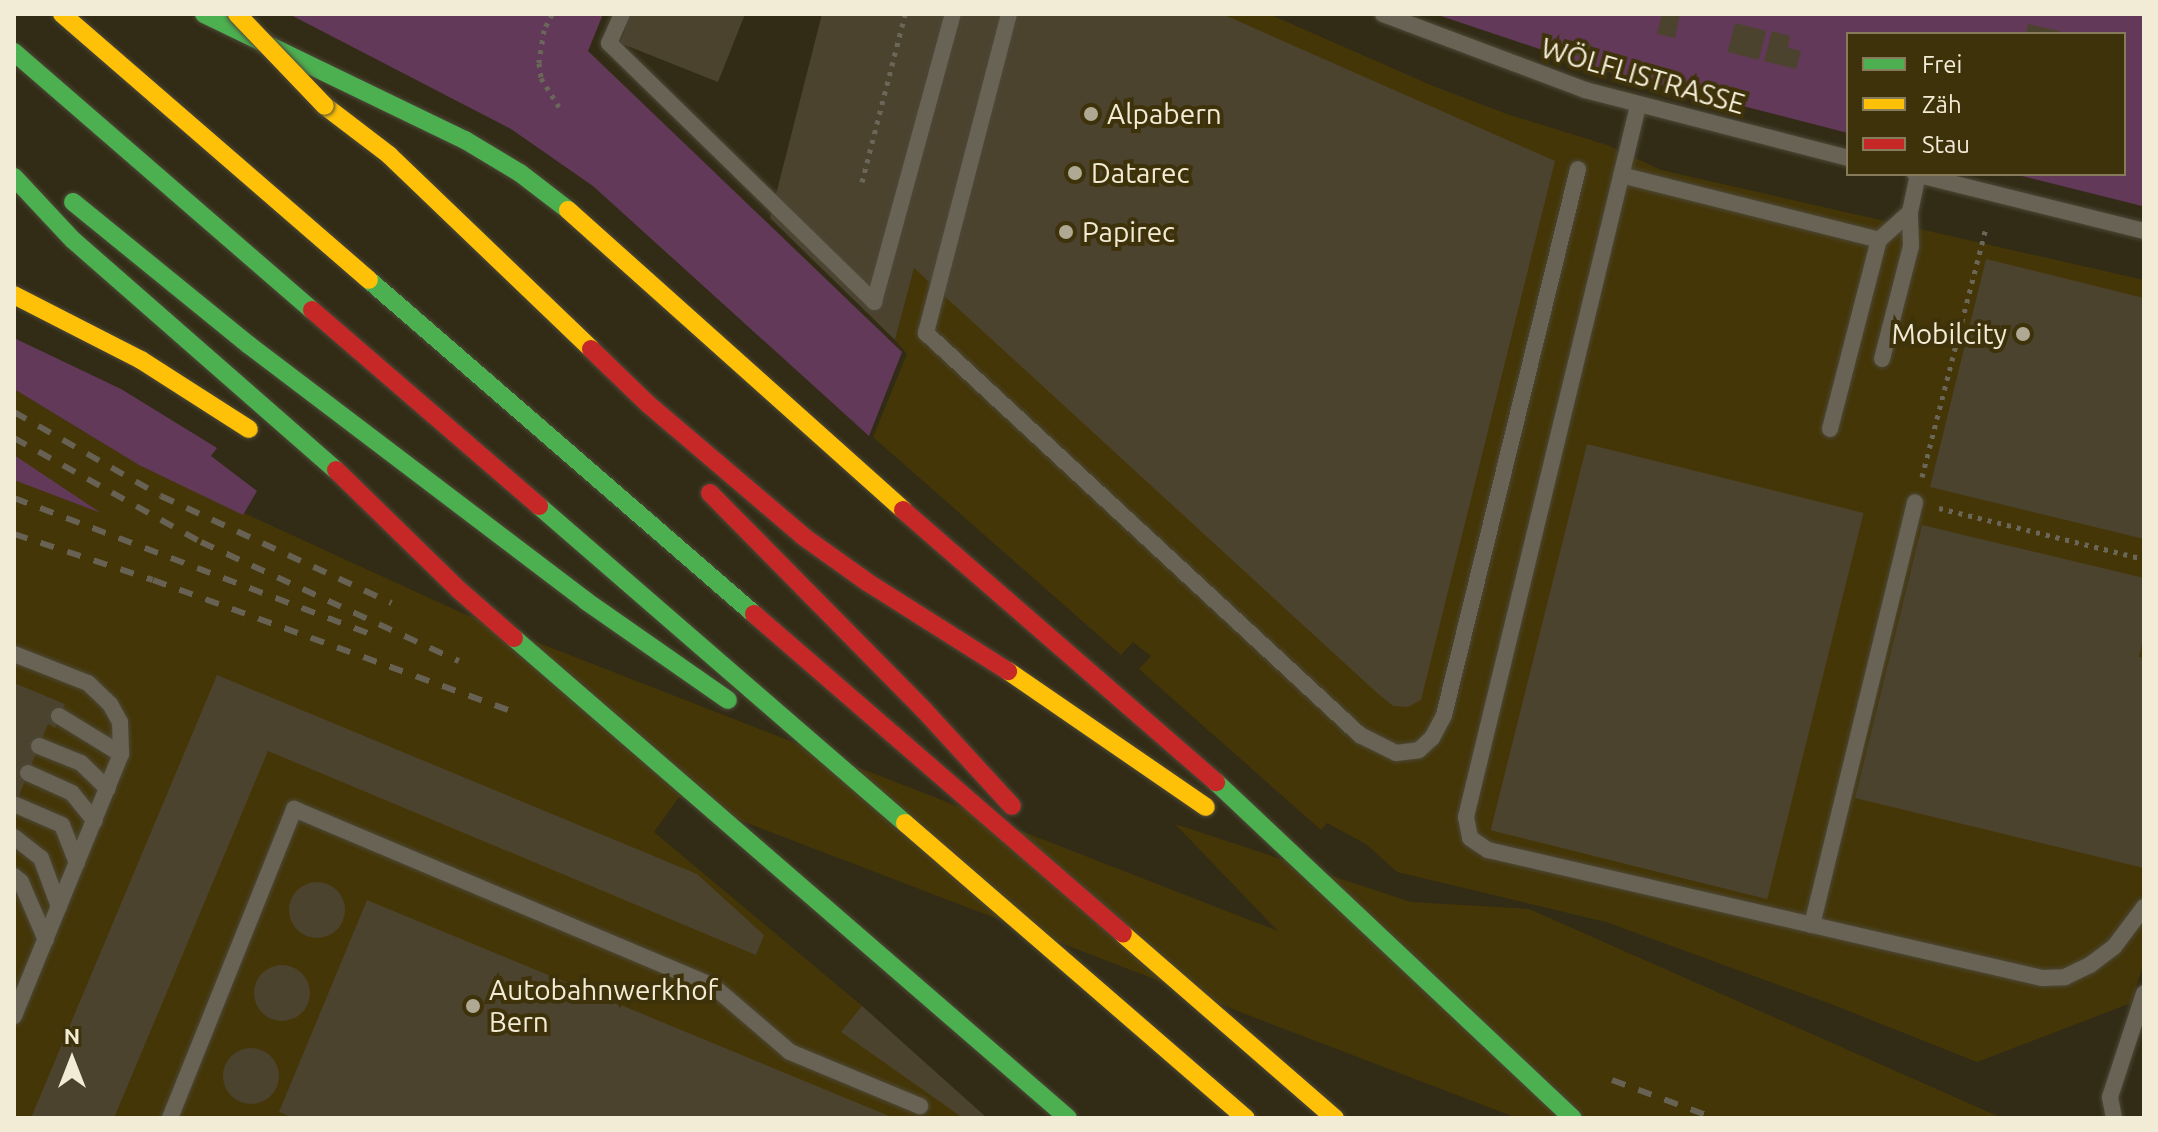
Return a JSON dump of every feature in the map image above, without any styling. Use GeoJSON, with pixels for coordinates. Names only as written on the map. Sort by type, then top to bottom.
{"type":"FeatureCollection","features":[{"type":"Feature","properties":{"kind":"highway"},"geometry":{"type":"LineString","coordinates":[[62,14],[1335,1118]]}},
{"type":"Feature","properties":{"kind":"highway"},"geometry":{"type":"LineString","coordinates":[[204,14],[465,140],[520,173],[579,219],[831,447],[1214,780],[1572,1118]]}},
{"type":"Feature","properties":{"kind":"highway"},"geometry":{"type":"LineString","coordinates":[[237,14],[325,106],[366,160]]}},
{"type":"Feature","properties":{"kind":"highway"},"geometry":{"type":"LineString","coordinates":[[14,52],[1246,1118]]}},
{"type":"Feature","properties":{"kind":"highway"},"geometry":{"type":"LineString","coordinates":[[325,106],[389,155],[648,404],[804,537],[867,582],[1094,728],[1222,819]]}},
{"type":"Feature","properties":{"kind":"highway"},"geometry":{"type":"LineString","coordinates":[[14,157],[36,174]]}},
{"type":"Feature","properties":{"kind":"highway"},"geometry":{"type":"LineString","coordinates":[[14,177],[73,240],[373,502],[415,550],[820,906],[1068,1118]]}},
{"type":"Feature","properties":{"kind":"highway"},"geometry":{"type":"LineString","coordinates":[[58,191],[249,345],[586,601],[659,655],[865,789]]}},
{"type":"Feature","properties":{"kind":"highway"},"geometry":{"type":"LineString","coordinates":[[14,295],[167,374],[265,442]]}},
{"type":"Feature","properties":{"kind":"highway"},"geometry":{"type":"LineString","coordinates":[[699,483],[913,699],[1020,815]]}},
{"type":"Feature","properties":{"kind":"highway"},"geometry":{"type":"LineString","coordinates":[[369,528],[415,550]]}},
{"type":"Feature","properties":{"kind":"highway"},"geometry":{"type":"LineString","coordinates":[[1042,838],[1160,967]]}},
{"type":"Feature","properties":{"kind":"highway"},"geometry":{"type":"LineString","coordinates":[[1248,838],[1362,923]]}},
{"type":"Feature","properties":{"kind":"lane"},"geometry":{"type":"LineString","coordinates":[[622,14],[609,43],[874,302],[953,14]]}},
{"type":"Feature","properties":{"kind":"lane"},"geometry":{"type":"LineString","coordinates":[[1009,14],[926,333],[1360,735],[1396,753],[1419,750],[1432,738],[1444,715],[1578,169]]}},
{"type":"Feature","properties":{"kind":"lane","name":"WÖLFLISTRASSE"},"geometry":{"type":"LineString","coordinates":[[1383,14],[1524,69],[1638,106],[1846,158]]}},
{"type":"Feature","properties":{"kind":"lane"},"geometry":{"type":"LineString","coordinates":[[1638,106],[1466,829],[1470,838],[1488,850],[2042,978],[2065,977],[2090,965],[2114,947],[2144,907]]}},
{"type":"Feature","properties":{"kind":"lane"},"geometry":{"type":"LineString","coordinates":[[1621,175],[1879,240]]}},
{"type":"Feature","properties":{"kind":"lane"},"geometry":{"type":"LineString","coordinates":[[1882,359],[1911,246],[1910,212],[1917,176]]}},
{"type":"Feature","properties":{"kind":"lane"},"geometry":{"type":"LineString","coordinates":[[1925,176],[2144,231]]}},
{"type":"Feature","properties":{"kind":"lane"},"geometry":{"type":"LineString","coordinates":[[1830,429],[1879,240],[1910,212]]}},
{"type":"Feature","properties":{"kind":"lane"},"geometry":{"type":"LineString","coordinates":[[1812,925],[1915,502]]}},
{"type":"Feature","properties":{"kind":"lane"},"geometry":{"type":"LineString","coordinates":[[14,654],[88,683],[99,693],[120,722],[121,754],[14,1016]]}},
{"type":"Feature","properties":{"kind":"lane"},"geometry":{"type":"LineString","coordinates":[[59,716],[121,754]]}},
{"type":"Feature","properties":{"kind":"lane"},"geometry":{"type":"LineString","coordinates":[[39,746],[81,763],[108,789]]}},
{"type":"Feature","properties":{"kind":"lane"},"geometry":{"type":"LineString","coordinates":[[28,773],[72,793],[95,821]]}},
{"type":"Feature","properties":{"kind":"lane"},"geometry":{"type":"LineString","coordinates":[[16,805],[62,825],[77,863]]}},
{"type":"Feature","properties":{"kind":"lane"},"geometry":{"type":"LineString","coordinates":[[170,1118],[294,809],[713,986],[790,1052],[920,1106]]}},
{"type":"Feature","properties":{"kind":"lane"},"geometry":{"type":"LineString","coordinates":[[14,837],[41,858],[59,907]]}},
{"type":"Feature","properties":{"kind":"lane"},"geometry":{"type":"LineString","coordinates":[[14,876],[21,882],[46,940]]}},
{"type":"Feature","properties":{"kind":"lane"},"geometry":{"type":"LineString","coordinates":[[2114,1118],[2110,1097],[2144,993]]}},
{"type":"Feature","properties":{"kind":"path"},"geometry":{"type":"LineString","coordinates":[[552,14],[544,30],[539,63],[541,78],[561,110]]}},
{"type":"Feature","properties":{"kind":"path"},"geometry":{"type":"LineString","coordinates":[[862,182],[905,14]]}},
{"type":"Feature","properties":{"kind":"path"},"geometry":{"type":"LineString","coordinates":[[1985,231],[1915,502],[2144,559]]}},
{"type":"Feature","properties":{"kind":"shaded area"},"geometry":{"type":"Polygon","coordinates":[[[289,14],[603,14],[588,51],[902,352],[869,436],[593,186],[511,129],[289,14]]]}},
{"type":"Feature","properties":{"kind":"shaded area"},"geometry":{"type":"Polygon","coordinates":[[[979,14],[1269,14],[1433,86],[1507,114],[1607,145],[1661,170],[2144,280],[2144,962],[2131,1003],[1977,1062],[1831,1004],[1606,922],[1397,872],[1366,844],[1327,823],[1321,830],[1139,669],[1151,656],[1133,642],[1121,655],[873,437],[907,354],[895,340],[979,14]]]}},
{"type":"Feature","properties":{"kind":"shaded area"},"geometry":{"type":"Polygon","coordinates":[[[1435,14],[2144,14],[2144,203],[2142,206],[2022,176],[2126,176],[2126,32],[1846,32],[1846,132],[1602,70],[1435,14]]]}},
{"type":"Feature","properties":{"kind":"shaded area"},"geometry":{"type":"Polygon","coordinates":[[[14,338],[121,389],[217,448],[211,456],[257,491],[243,515],[139,465],[14,389],[14,338]]]}},
{"type":"Feature","properties":{"kind":"shaded area"},"geometry":{"type":"Polygon","coordinates":[[[14,389],[139,465],[462,613],[1278,931],[1175,824],[1411,902],[1529,909],[2002,1118],[1517,1118],[679,797],[654,832],[862,1006],[987,1118],[14,1118],[14,389]]]}},
{"type":"Feature","properties":{"kind":"shaded area"},"geometry":{"type":"Polygon","coordinates":[[[14,455],[101,513],[14,480],[14,455]]]}},
{"type":"Feature","properties":{"kind":"building"},"geometry":{"type":"Polygon","coordinates":[[[631,14],[745,14],[718,82],[620,43],[631,14]]]}},
{"type":"Feature","properties":{"kind":"building"},"geometry":{"type":"Polygon","coordinates":[[[822,14],[1222,14],[1555,161],[1421,700],[1408,707],[1393,706],[1376,692],[914,268],[895,340],[770,218],[822,14]]]}},
{"type":"Feature","properties":{"kind":"building"},"geometry":{"type":"Polygon","coordinates":[[[1662,14],[1680,14],[1675,38],[1657,34],[1662,14]]]}},
{"type":"Feature","properties":{"kind":"building"},"geometry":{"type":"Polygon","coordinates":[[[1735,23],[1766,31],[1759,60],[1728,52],[1735,23]]]}},
{"type":"Feature","properties":{"kind":"building"},"geometry":{"type":"Polygon","coordinates":[[[2028,24],[2060,31],[2060,32],[2026,32],[2028,24]]]}},
{"type":"Feature","properties":{"kind":"building"},"geometry":{"type":"Polygon","coordinates":[[[1772,31],[1790,36],[1788,48],[1801,51],[1796,69],[1764,61],[1772,31]]]}},
{"type":"Feature","properties":{"kind":"building"},"geometry":{"type":"Polygon","coordinates":[[[1574,40],[1592,44],[1588,59],[1571,55],[1574,40]]]}},
{"type":"Feature","properties":{"kind":"building"},"geometry":{"type":"Polygon","coordinates":[[[1986,259],[2144,298],[2144,539],[1930,487],[1986,259]]]}},
{"type":"Feature","properties":{"kind":"building"},"geometry":{"type":"Polygon","coordinates":[[[1587,444],[1864,513],[1767,899],[1491,830],[1587,444]]]}},
{"type":"Feature","properties":{"kind":"building"},"geometry":{"type":"Polygon","coordinates":[[[1922,525],[2144,578],[2144,635],[2139,657],[2144,658],[2144,868],[1855,798],[1922,525]]]}},
{"type":"Feature","properties":{"kind":"building"},"geometry":{"type":"Polygon","coordinates":[[[217,675],[697,874],[764,935],[756,955],[268,751],[114,1118],[31,1118],[217,675]]]}},
{"type":"Feature","properties":{"kind":"building"},"geometry":{"type":"Polygon","coordinates":[[[14,683],[65,704],[55,728],[48,724],[14,808],[14,683]]]}},
{"type":"Feature","properties":{"kind":"building"},"geometry":{"type":"Polygon","coordinates":[[[317,882],[337,890],[345,910],[337,930],[317,938],[297,930],[289,910],[297,890],[317,882]]]}},
{"type":"Feature","properties":{"kind":"building","name":"Autobahnwerkhof Bern"},"geometry":{"type":"Polygon","coordinates":[[[367,900],[894,1118],[293,1118],[279,1112],[367,900]]]}},
{"type":"Feature","properties":{"kind":"building"},"geometry":{"type":"Polygon","coordinates":[[[282,965],[302,973],[310,993],[302,1013],[282,1021],[262,1013],[254,993],[262,973],[282,965]]]}},
{"type":"Feature","properties":{"kind":"building"},"geometry":{"type":"Polygon","coordinates":[[[862,1006],[987,1118],[963,1118],[841,1032],[862,1006]]]}},
{"type":"Feature","properties":{"kind":"building"},"geometry":{"type":"Polygon","coordinates":[[[251,1048],[271,1056],[279,1076],[271,1096],[251,1104],[231,1096],[223,1076],[231,1056],[251,1048]]]}},
{"type":"Feature","properties":{"kind":"railway"},"geometry":{"type":"LineString","coordinates":[[14,412],[161,496],[391,603]]}},
{"type":"Feature","properties":{"kind":"railway"},"geometry":{"type":"LineString","coordinates":[[14,438],[201,542],[459,661]]}},
{"type":"Feature","properties":{"kind":"railway"},"geometry":{"type":"LineString","coordinates":[[14,498],[375,636]]}},
{"type":"Feature","properties":{"kind":"railway"},"geometry":{"type":"LineString","coordinates":[[14,534],[153,580],[520,714]]}},
{"type":"Feature","properties":{"kind":"railway"},"geometry":{"type":"LineString","coordinates":[[1612,1080],[1714,1118]]}},
{"type":"Feature","properties":{"kind":"traffic: fast"},"geometry":{"type":"LineString","coordinates":[[204,14],[465,140],[520,173],[568,210]]}},
{"type":"Feature","properties":{"kind":"traffic: fast"},"geometry":{"type":"LineString","coordinates":[[14,52],[312,310]]}},
{"type":"Feature","properties":{"kind":"traffic: fast"},"geometry":{"type":"LineString","coordinates":[[14,177],[73,240],[336,470]]}},
{"type":"Feature","properties":{"kind":"traffic: fast"},"geometry":{"type":"LineString","coordinates":[[73,202],[249,345],[586,601],[728,700]]}},
{"type":"Feature","properties":{"kind":"traffic: fast"},"geometry":{"type":"LineString","coordinates":[[369,280],[754,614]]}},
{"type":"Feature","properties":{"kind":"traffic: fast"},"geometry":{"type":"LineString","coordinates":[[539,506],[905,823]]}},
{"type":"Feature","properties":{"kind":"traffic: fast"},"geometry":{"type":"LineString","coordinates":[[514,638],[1068,1118]]}},
{"type":"Feature","properties":{"kind":"traffic: fast"},"geometry":{"type":"LineString","coordinates":[[1216,782],[1572,1118]]}},
{"type":"Feature","properties":{"kind":"traffic: slow"},"geometry":{"type":"LineString","coordinates":[[62,14],[369,280]]}},
{"type":"Feature","properties":{"kind":"traffic: slow"},"geometry":{"type":"LineString","coordinates":[[237,14],[325,106]]}},
{"type":"Feature","properties":{"kind":"traffic: slow"},"geometry":{"type":"LineString","coordinates":[[325,106],[389,155],[591,349]]}},
{"type":"Feature","properties":{"kind":"traffic: slow"},"geometry":{"type":"LineString","coordinates":[[568,210],[903,510]]}},
{"type":"Feature","properties":{"kind":"traffic: slow"},"geometry":{"type":"LineString","coordinates":[[14,295],[141,360],[249,429]]}},
{"type":"Feature","properties":{"kind":"traffic: slow"},"geometry":{"type":"LineString","coordinates":[[1008,671],[1206,807]]}},
{"type":"Feature","properties":{"kind":"traffic: slow"},"geometry":{"type":"LineString","coordinates":[[905,823],[1246,1118]]}},
{"type":"Feature","properties":{"kind":"traffic: slow"},"geometry":{"type":"LineString","coordinates":[[1123,934],[1335,1118]]}},
{"type":"Feature","properties":{"kind":"traffic: jam"},"geometry":{"type":"LineString","coordinates":[[312,310],[539,506]]}},
{"type":"Feature","properties":{"kind":"traffic: jam"},"geometry":{"type":"LineString","coordinates":[[591,349],[648,404],[804,537],[867,582],[1008,671]]}},
{"type":"Feature","properties":{"kind":"traffic: jam"},"geometry":{"type":"LineString","coordinates":[[336,470],[459,590],[514,638]]}},
{"type":"Feature","properties":{"kind":"traffic: jam"},"geometry":{"type":"LineString","coordinates":[[710,493],[924,710],[1012,806]]}},
{"type":"Feature","properties":{"kind":"traffic: jam"},"geometry":{"type":"LineString","coordinates":[[903,510],[1216,782]]}},
{"type":"Feature","properties":{"kind":"traffic: jam"},"geometry":{"type":"LineString","coordinates":[[754,614],[1123,934]]}},
{"type":"Feature","properties":{"kind":"place","name":"Alpabern"},"geometry":{"type":"Point","coordinates":[1091,114]}},
{"type":"Feature","properties":{"kind":"place","name":"Datarec"},"geometry":{"type":"Point","coordinates":[1075,173]}},
{"type":"Feature","properties":{"kind":"place","name":"Papirec"},"geometry":{"type":"Point","coordinates":[1066,232]}},
{"type":"Feature","properties":{"kind":"place","name":"Mobilcity"},"geometry":{"type":"Point","coordinates":[2023,334]}},
{"type":"Feature","properties":{"kind":"place","name":"Autobahnwerkhof Bern"},"geometry":{"type":"Point","coordinates":[473,1006]}}]}
